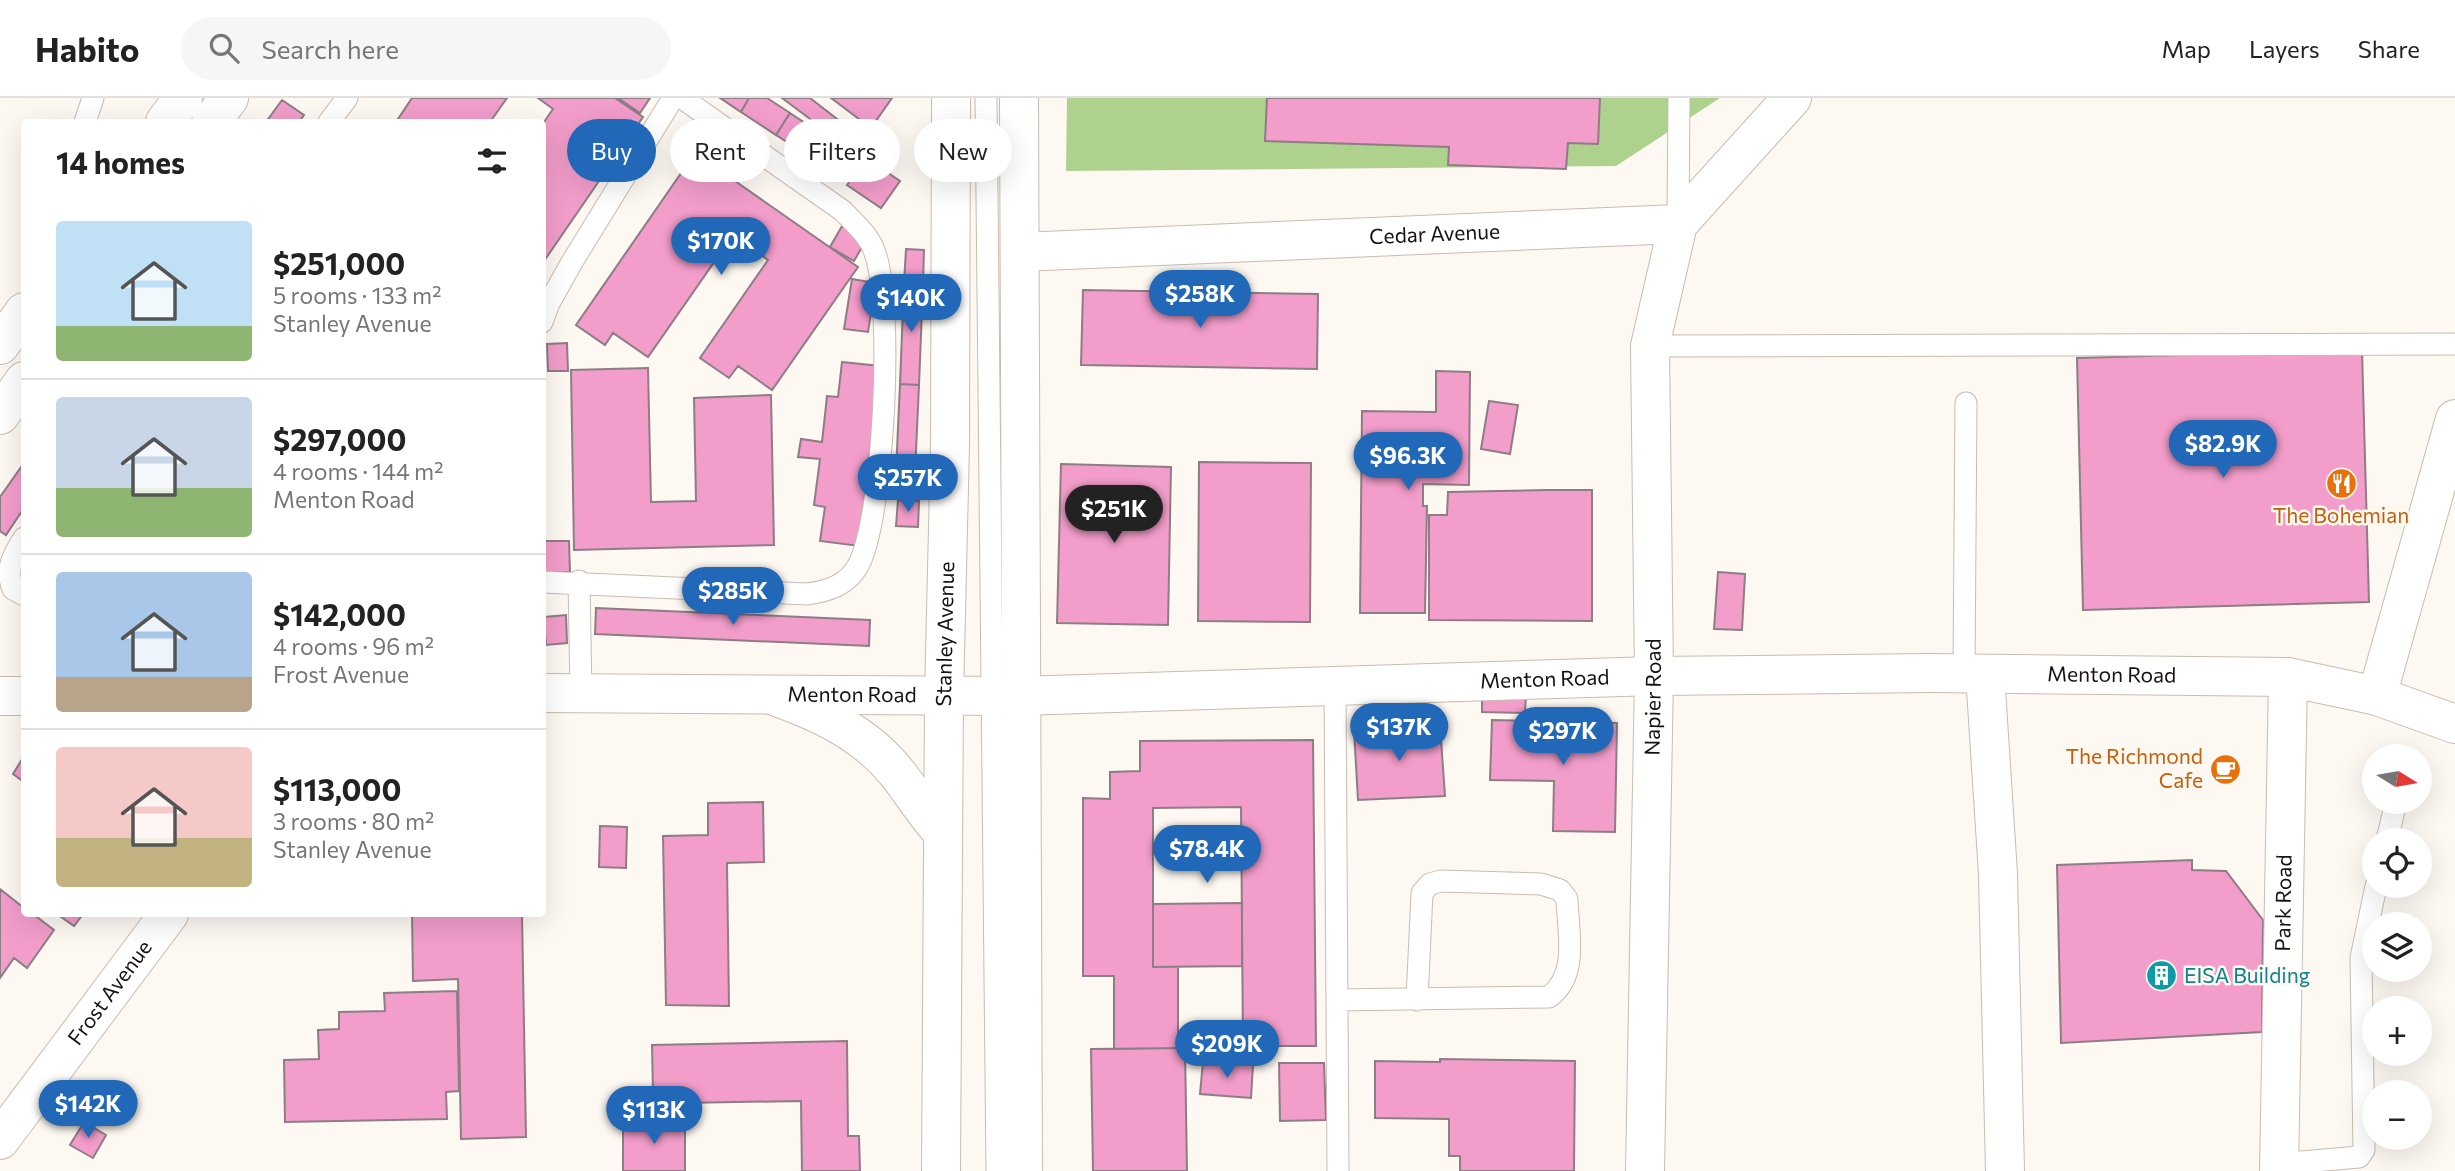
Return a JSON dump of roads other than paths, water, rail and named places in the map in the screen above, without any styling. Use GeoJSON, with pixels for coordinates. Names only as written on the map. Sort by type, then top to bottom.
{"type":"FeatureCollection","features":[{"type":"Feature","properties":{"kind":"street"},"geometry":{"type":"LineString","coordinates":[[166,119],[183,98]]}},
{"type":"Feature","properties":{"kind":"street"},"geometry":{"type":"LineString","coordinates":[[213,119],[229,98]]}},
{"type":"Feature","properties":{"kind":"street","name":"Stanley Avenue"},"geometry":{"type":"LineString","coordinates":[[941,1171],[944,696],[950,444],[951,98]]}},
{"type":"Feature","properties":{"kind":"street"},"geometry":{"type":"LineString","coordinates":[[1019,98],[1020,252],[1005,696],[1023,1171]]}},
{"type":"Feature","properties":{"kind":"street"},"geometry":{"type":"LineString","coordinates":[[1678,224],[1792,98]]}},
{"type":"Feature","properties":{"kind":"street","name":"Cedar Avenue"},"geometry":{"type":"LineString","coordinates":[[1020,252],[1678,224]]}},
{"type":"Feature","properties":{"kind":"street","name":"Napier Road"},"geometry":{"type":"LineString","coordinates":[[1645,1171],[1654,676],[1650,346],[1678,224]]}},
{"type":"Feature","properties":{"kind":"street"},"geometry":{"type":"LineString","coordinates":[[0,345],[21,316]]}},
{"type":"Feature","properties":{"kind":"street"},"geometry":{"type":"LineString","coordinates":[[0,415],[21,385]]}},
{"type":"Feature","properties":{"kind":"street"},"geometry":{"type":"LineString","coordinates":[[2377,696],[2453,435]]}},
{"type":"Feature","properties":{"kind":"street"},"geometry":{"type":"LineString","coordinates":[[1975,674],[1998,874],[2005,1171]]}},
{"type":"Feature","properties":{"kind":"street","name":"Menton Road"},"geometry":{"type":"LineString","coordinates":[[546,693],[1005,696],[1654,676],[1975,674],[2288,677],[2377,696],[2455,723]]}},
{"type":"Feature","properties":{"kind":"street","name":"Park Road"},"geometry":{"type":"LineString","coordinates":[[2279,1168],[2288,677]]}},
{"type":"Feature","properties":{"kind":"street"},"geometry":{"type":"LineString","coordinates":[[0,696],[21,695]]}},
{"type":"Feature","properties":{"kind":"street"},"geometry":{"type":"LineString","coordinates":[[774,696],[820,712],[861,738],[896,772],[923,812],[943,833]]}},
{"type":"Feature","properties":{"kind":"street","name":"Frost Avenue"},"geometry":{"type":"LineString","coordinates":[[0,1140],[167,917]]}},
{"type":"Feature","properties":{"kind":"lane"},"geometry":{"type":"LineString","coordinates":[[86,119],[93,98]]}},
{"type":"Feature","properties":{"kind":"lane"},"geometry":{"type":"LineString","coordinates":[[331,119],[347,98]]}},
{"type":"Feature","properties":{"kind":"lane"},"geometry":{"type":"LineString","coordinates":[[546,311],[572,262],[673,98]]}},
{"type":"Feature","properties":{"kind":"lane"},"geometry":{"type":"LineString","coordinates":[[546,582],[579,581],[807,594],[830,591],[845,581],[859,564],[874,505],[886,362],[881,277],[875,251],[865,234],[843,211],[682,98]]}},
{"type":"Feature","properties":{"kind":"lane"},"geometry":{"type":"LineString","coordinates":[[986,98],[1005,696],[997,1171]]}},
{"type":"Feature","properties":{"kind":"lane"},"geometry":{"type":"LineString","coordinates":[[1678,224],[1679,98]]}},
{"type":"Feature","properties":{"kind":"lane"},"geometry":{"type":"LineString","coordinates":[[1650,346],[2455,344]]}},
{"type":"Feature","properties":{"kind":"lane"},"geometry":{"type":"LineString","coordinates":[[1966,403],[1975,674]]}},
{"type":"Feature","properties":{"kind":"lane"},"geometry":{"type":"LineString","coordinates":[[21,542],[12,555],[9,570],[13,589],[21,593]]}},
{"type":"Feature","properties":{"kind":"lane"},"geometry":{"type":"LineString","coordinates":[[579,581],[581,694]]}},
{"type":"Feature","properties":{"kind":"lane"},"geometry":{"type":"LineString","coordinates":[[1335,685],[1338,1171]]}},
{"type":"Feature","properties":{"kind":"lane"},"geometry":{"type":"LineString","coordinates":[[1337,1000],[1417,1000],[1549,997],[1561,988],[1569,971],[1567,899],[1560,890],[1541,884],[1441,881],[1430,884],[1422,893],[1417,1000]]}},
{"type":"Feature","properties":{"kind":"lane"},"geometry":{"type":"LineString","coordinates":[[2279,1168],[2359,1157],[2364,1150],[2361,958],[2374,898]]}},
{"type":"Feature","properties":{"kind":"place","name":"The Bohemian"},"geometry":{"type":"Point","coordinates":[2341,484]}},
{"type":"Feature","properties":{"kind":"place","name":"The Richmond Cafe"},"geometry":{"type":"Point","coordinates":[2226,769]}},
{"type":"Feature","properties":{"kind":"place","name":"EISA Building"},"geometry":{"type":"Point","coordinates":[2161,976]}}]}
